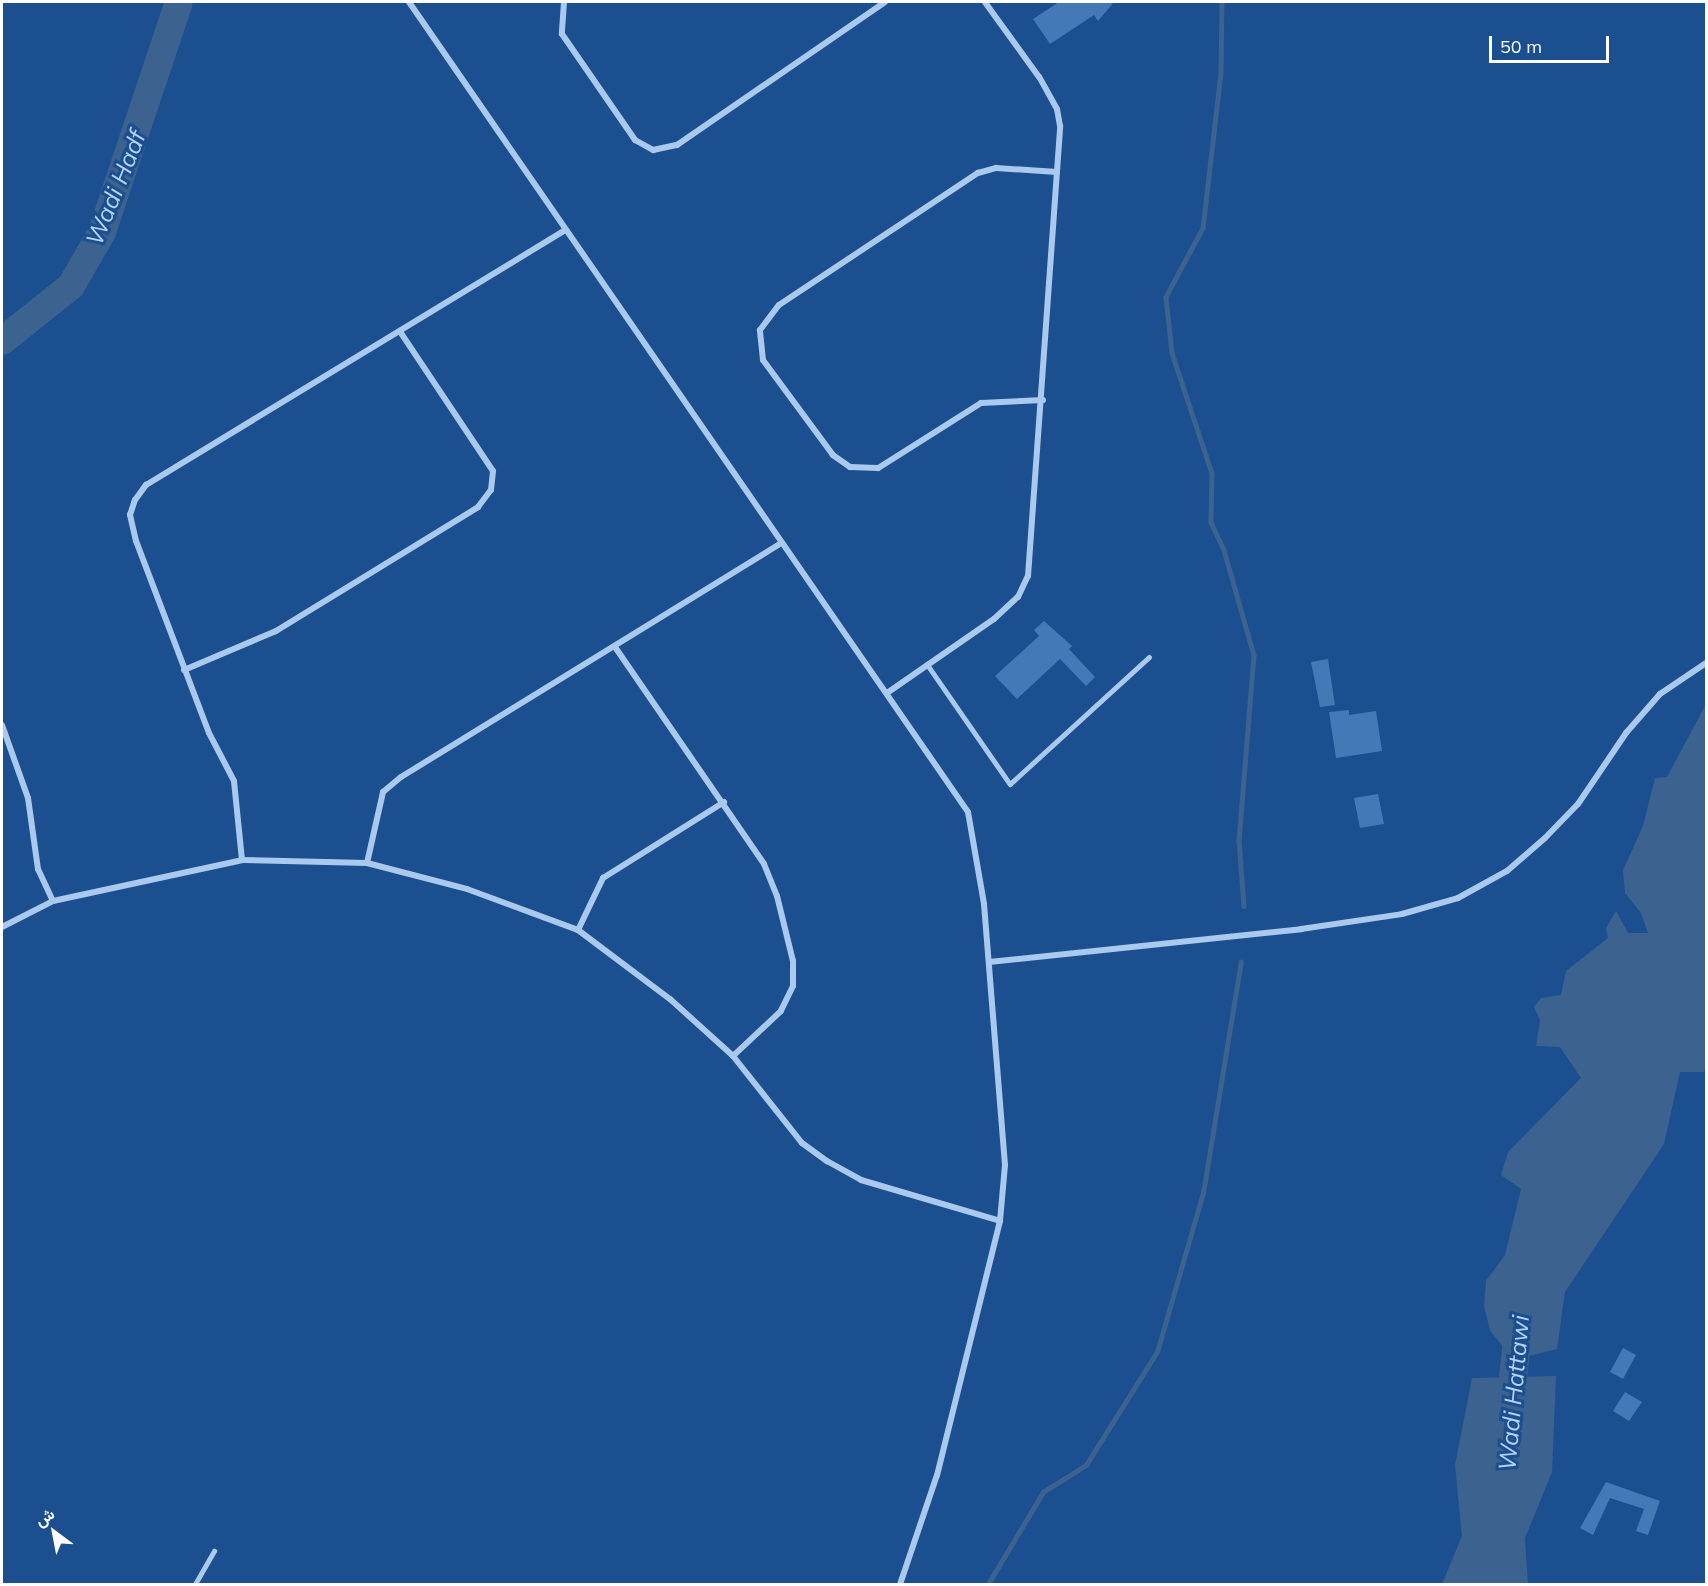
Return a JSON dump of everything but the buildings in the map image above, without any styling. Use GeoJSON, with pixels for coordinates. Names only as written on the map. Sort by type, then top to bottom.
{"type":"FeatureCollection","features":[{"type":"Feature","properties":{"kind":"street"},"geometry":{"type":"LineString","coordinates":[[409,2],[968,812],[989,962],[1004,1103],[999,1221],[937,1475],[900,1584]]}},
{"type":"Feature","properties":{"kind":"street"},"geometry":{"type":"LineString","coordinates":[[564,2],[562,34],[635,140],[653,150],[677,145],[885,2]]}},
{"type":"Feature","properties":{"kind":"street"},"geometry":{"type":"LineString","coordinates":[[886,693],[1018,597],[1034,533],[1058,172],[1057,109],[985,2]]}},
{"type":"Feature","properties":{"kind":"street"},"geometry":{"type":"LineString","coordinates":[[1043,400],[981,403],[878,468],[850,467],[833,455],[763,360],[760,330],[779,305],[978,173],[996,168],[1058,172]]}},
{"type":"Feature","properties":{"kind":"street"},"geometry":{"type":"LineString","coordinates":[[242,860],[234,781],[184,670],[136,541],[130,515],[135,500],[156,479],[401,333],[565,230]]}},
{"type":"Feature","properties":{"kind":"street"},"geometry":{"type":"LineString","coordinates":[[184,670],[276,631],[478,507],[491,490],[493,471],[401,333]]}},
{"type":"Feature","properties":{"kind":"street"},"geometry":{"type":"LineString","coordinates":[[367,863],[376,813],[392,785],[781,543]]}},
{"type":"Feature","properties":{"kind":"street"},"geometry":{"type":"LineString","coordinates":[[615,647],[724,802],[764,864],[793,961],[793,986],[781,1011],[733,1056]]}},
{"type":"Feature","properties":{"kind":"street"},"geometry":{"type":"LineString","coordinates":[[989,962],[1302,929],[1402,914],[1458,898],[1507,871],[1545,838],[1578,804],[1626,733],[1660,694],[1707,663]]}},
{"type":"Feature","properties":{"kind":"street"},"geometry":{"type":"LineString","coordinates":[[2,725],[28,798],[38,869],[53,901]]}},
{"type":"Feature","properties":{"kind":"street"},"geometry":{"type":"LineString","coordinates":[[578,930],[603,878],[724,802]]}},
{"type":"Feature","properties":{"kind":"street"},"geometry":{"type":"LineString","coordinates":[[2,927],[53,901],[242,860],[367,863],[467,888],[578,930],[670,999],[733,1056],[802,1143],[827,1161],[861,1180],[999,1221]]}},
{"type":"Feature","properties":{"kind":"lane"},"geometry":{"type":"LineString","coordinates":[[927,664],[1010,784],[1149,657]]}},
{"type":"Feature","properties":{"kind":"lane"},"geometry":{"type":"LineString","coordinates":[[195,1584],[214,1551]]}},
{"type":"Feature","properties":{"kind":"water"},"geometry":{"type":"Polygon","coordinates":[[[1705,706],[1706,1066],[1704,1072],[1680,1072],[1664,1144],[1565,1292],[1557,1349],[1513,1360],[1490,1330],[1484,1306],[1486,1281],[1505,1255],[1521,1189],[1501,1175],[1508,1152],[1581,1078],[1560,1047],[1536,1046],[1540,1020],[1534,1007],[1541,998],[1561,995],[1566,971],[1608,938],[1606,928],[1616,911],[1628,933],[1648,933],[1641,913],[1625,893],[1623,870],[1643,826],[1655,778],[1667,777],[1705,706]]]}},
{"type":"Feature","properties":{"kind":"water"},"geometry":{"type":"Polygon","coordinates":[[[1556,1376],[1552,1472],[1525,1538],[1528,1584],[1442,1584],[1462,1536],[1455,1465],[1472,1378],[1556,1376]]]}},
{"type":"Feature","properties":{"kind":"waterway","name":"Wadi Hadf"},"geometry":{"type":"LineString","coordinates":[[2,341],[71,286],[102,232],[179,2]]}},
{"type":"Feature","properties":{"kind":"waterway"},"geometry":{"type":"LineString","coordinates":[[1222,2],[1221,73],[1203,228],[1166,297],[1172,353],[1212,473],[1211,522],[1224,550],[1254,655],[1239,840],[1244,906]]}},
{"type":"Feature","properties":{"kind":"waterway"},"geometry":{"type":"LineString","coordinates":[[988,1584],[1043,1492],[1086,1465],[1157,1352],[1203,1193],[1241,962]]}},
{"type":"Feature","properties":{"kind":"waterway","name":"Wadi Hattawi"},"geometry":{"type":"LineString","coordinates":[[1509,1415],[1519,1321]]}}]}
